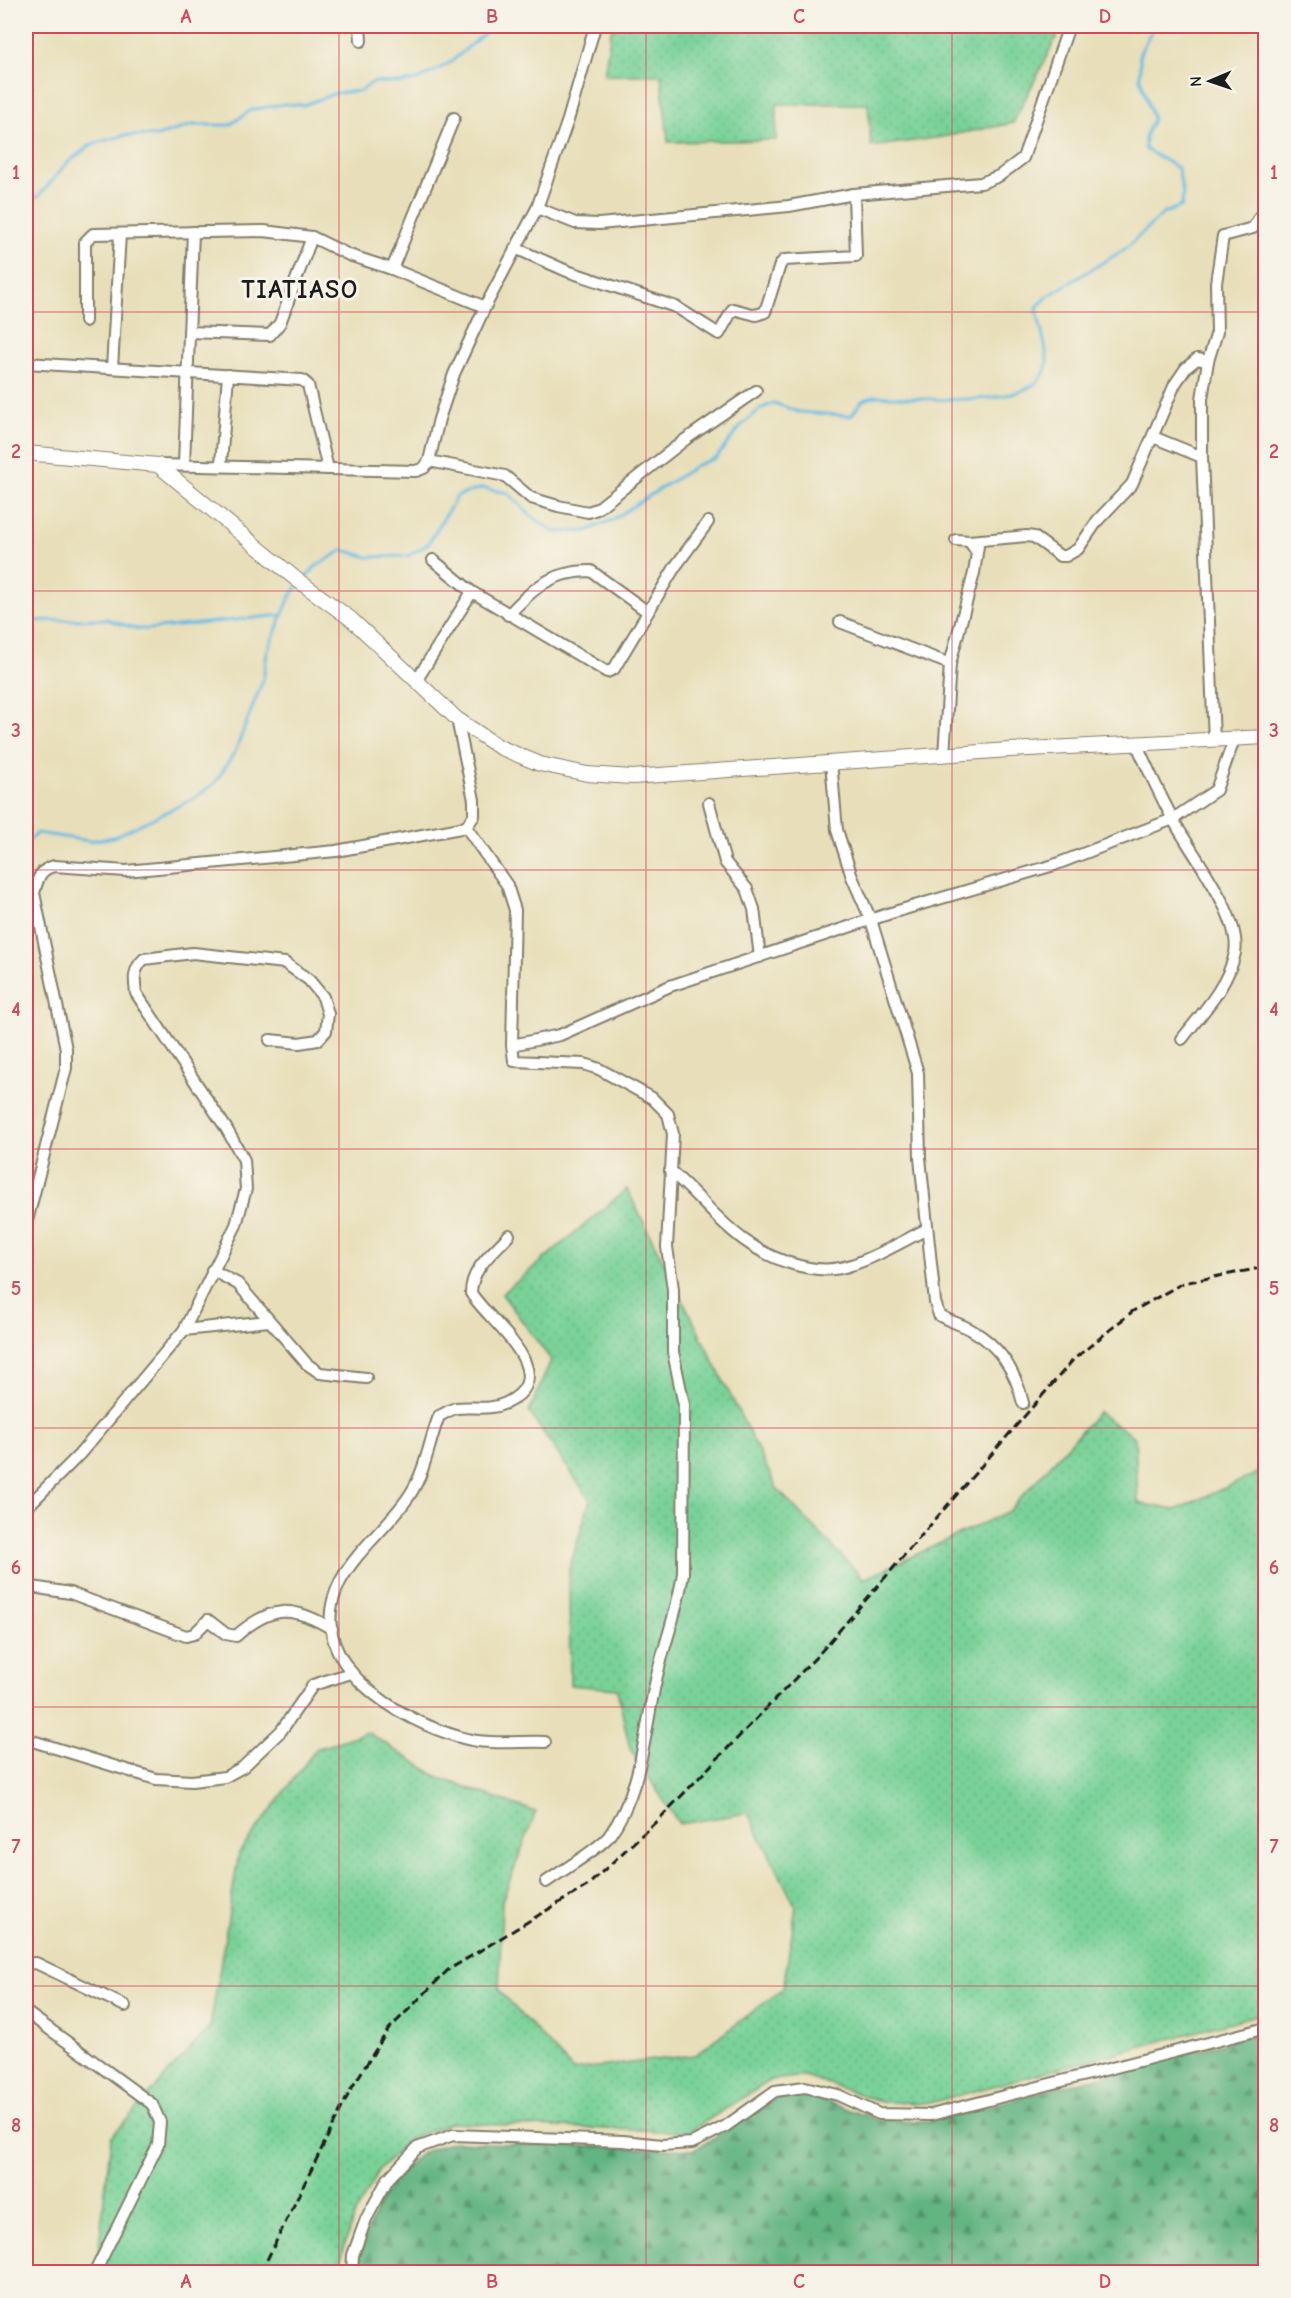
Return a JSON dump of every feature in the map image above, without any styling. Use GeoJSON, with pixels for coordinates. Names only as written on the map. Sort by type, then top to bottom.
{"type":"FeatureCollection","features":[{"type":"Feature","properties":{"kind":"street"},"geometry":{"type":"LineString","coordinates":[[360,26],[361,41]]}},
{"type":"Feature","properties":{"kind":"street"},"geometry":{"type":"LineString","coordinates":[[26,453],[158,465],[221,464],[416,471],[424,468],[429,461],[439,419],[454,374],[485,307],[537,208],[568,120],[595,26]]}},
{"type":"Feature","properties":{"kind":"street"},"geometry":{"type":"LineString","coordinates":[[537,208],[575,223],[598,224],[789,206],[854,194],[981,183],[1013,168],[1023,158],[1069,26]]}},
{"type":"Feature","properties":{"kind":"street"},"geometry":{"type":"LineString","coordinates":[[392,269],[454,118]]}},
{"type":"Feature","properties":{"kind":"street"},"geometry":{"type":"LineString","coordinates":[[515,248],[567,271],[676,307],[719,334],[733,309],[756,315],[765,312],[780,265],[784,260],[856,256],[854,194]]}},
{"type":"Feature","properties":{"kind":"street"},"geometry":{"type":"LineString","coordinates":[[1214,740],[1202,457],[1202,399],[1208,361],[1217,332],[1216,283],[1223,236],[1253,228],[1266,206]]}},
{"type":"Feature","properties":{"kind":"street"},"geometry":{"type":"LineString","coordinates":[[85,321],[85,242],[93,234],[264,231],[312,237],[349,255],[392,269],[485,307]]}},
{"type":"Feature","properties":{"kind":"street"},"geometry":{"type":"LineString","coordinates":[[184,464],[193,232]]}},
{"type":"Feature","properties":{"kind":"street"},"geometry":{"type":"LineString","coordinates":[[112,368],[120,234]]}},
{"type":"Feature","properties":{"kind":"street"},"geometry":{"type":"LineString","coordinates":[[189,332],[270,335],[280,323],[312,237]]}},
{"type":"Feature","properties":{"kind":"street"},"geometry":{"type":"LineString","coordinates":[[956,540],[1027,536],[1034,537],[1060,556],[1078,549],[1098,520],[1132,484],[1166,404],[1186,368],[1197,359],[1208,361]]}},
{"type":"Feature","properties":{"kind":"street"},"geometry":{"type":"LineString","coordinates":[[26,363],[306,381],[328,469]]}},
{"type":"Feature","properties":{"kind":"street"},"geometry":{"type":"LineString","coordinates":[[221,464],[228,375]]}},
{"type":"Feature","properties":{"kind":"street"},"geometry":{"type":"LineString","coordinates":[[429,461],[505,476],[531,498],[588,512],[597,509],[686,439],[756,391]]}},
{"type":"Feature","properties":{"kind":"street"},"geometry":{"type":"LineString","coordinates":[[1153,437],[1202,457]]}},
{"type":"Feature","properties":{"kind":"street"},"geometry":{"type":"LineString","coordinates":[[158,465],[296,579],[351,619],[457,719],[499,747],[540,764],[587,774],[632,777],[831,762],[1266,737]]}},
{"type":"Feature","properties":{"kind":"street"},"geometry":{"type":"LineString","coordinates":[[433,560],[472,592],[606,672],[614,669],[675,567],[708,522]]}},
{"type":"Feature","properties":{"kind":"street"},"geometry":{"type":"LineString","coordinates":[[944,755],[950,664],[974,573],[976,551],[980,540]]}},
{"type":"Feature","properties":{"kind":"street"},"geometry":{"type":"LineString","coordinates":[[969,541],[976,551]]}},
{"type":"Feature","properties":{"kind":"street"},"geometry":{"type":"LineString","coordinates":[[508,615],[538,584],[582,571],[591,571],[648,612]]}},
{"type":"Feature","properties":{"kind":"street"},"geometry":{"type":"LineString","coordinates":[[416,681],[472,592]]}},
{"type":"Feature","properties":{"kind":"street"},"geometry":{"type":"LineString","coordinates":[[840,622],[950,664]]}},
{"type":"Feature","properties":{"kind":"street"},"geometry":{"type":"LineString","coordinates":[[26,1226],[66,1068],[66,1049],[34,893],[39,876],[44,869],[54,866],[126,871],[336,851],[466,827],[474,816],[474,800],[457,719]]}},
{"type":"Feature","properties":{"kind":"street"},"geometry":{"type":"LineString","coordinates":[[512,1045],[560,1035],[670,986],[871,920],[1054,865],[1173,819],[1216,790],[1234,740]]}},
{"type":"Feature","properties":{"kind":"street"},"geometry":{"type":"LineString","coordinates":[[1136,743],[1173,819],[1205,869],[1235,937],[1235,951],[1230,970],[1213,999],[1182,1039]]}},
{"type":"Feature","properties":{"kind":"street"},"geometry":{"type":"LineString","coordinates":[[831,762],[837,830],[852,877],[871,920],[918,1073],[920,1158],[934,1302],[939,1315],[975,1331],[1008,1363],[1018,1384],[1023,1403]]}},
{"type":"Feature","properties":{"kind":"street"},"geometry":{"type":"LineString","coordinates":[[709,803],[725,862],[747,889],[754,909],[760,957]]}},
{"type":"Feature","properties":{"kind":"street"},"geometry":{"type":"LineString","coordinates":[[466,827],[507,885],[515,910],[512,1056],[520,1063],[584,1064],[599,1069],[652,1098],[668,1114],[673,1134],[667,1248],[673,1289],[673,1352],[684,1406],[683,1574],[680,1598],[656,1678],[641,1757],[628,1804],[607,1838],[546,1882]]}},
{"type":"Feature","properties":{"kind":"street"},"geometry":{"type":"LineString","coordinates":[[26,1508],[79,1455],[184,1330],[236,1225],[246,1189],[244,1160],[226,1128],[136,993],[134,978],[139,964],[144,959],[193,952],[285,963],[309,980],[323,997],[328,1014],[326,1031],[318,1040],[299,1043],[270,1040]]}},
{"type":"Feature","properties":{"kind":"street"},"geometry":{"type":"LineString","coordinates":[[670,1171],[694,1190],[744,1240],[786,1261],[804,1267],[846,1267],[927,1229]]}},
{"type":"Feature","properties":{"kind":"street"},"geometry":{"type":"LineString","coordinates":[[509,1235],[476,1270],[471,1281],[471,1293],[525,1358],[528,1374],[525,1389],[507,1403],[480,1410],[455,1408],[439,1416],[427,1460],[411,1493],[354,1561],[339,1584],[332,1629],[336,1643],[351,1673],[365,1689],[410,1719],[465,1739],[545,1742]]}},
{"type":"Feature","properties":{"kind":"street"},"geometry":{"type":"LineString","coordinates":[[212,1270],[238,1284],[307,1364],[320,1373],[366,1378]]}},
{"type":"Feature","properties":{"kind":"street"},"geometry":{"type":"LineString","coordinates":[[184,1330],[269,1321]]}},
{"type":"Feature","properties":{"kind":"street"},"geometry":{"type":"LineString","coordinates":[[26,1586],[70,1593],[186,1636],[194,1634],[208,1620],[226,1634],[236,1636],[251,1623],[272,1614],[291,1611],[309,1614],[332,1629]]}},
{"type":"Feature","properties":{"kind":"street"},"geometry":{"type":"LineString","coordinates":[[26,1739],[156,1779],[192,1781],[225,1777],[243,1767],[281,1731],[313,1685],[351,1673]]}},
{"type":"Feature","properties":{"kind":"street"},"geometry":{"type":"LineString","coordinates":[[26,1964],[36,1963],[125,2006]]}},
{"type":"Feature","properties":{"kind":"street"},"geometry":{"type":"LineString","coordinates":[[26,2012],[152,2104],[160,2122],[158,2145],[95,2272]]}},
{"type":"Feature","properties":{"kind":"street"},"geometry":{"type":"LineString","coordinates":[[352,2272],[353,2255],[366,2219],[388,2179],[417,2148],[453,2135],[623,2141],[662,2145],[692,2143],[726,2126],[775,2091],[805,2087],[838,2095],[879,2114],[931,2115],[1266,2028]]}},
{"type":"Feature","properties":{"kind":"green space"},"geometry":{"type":"Polygon","coordinates":[[[620,26],[1062,26],[1013,123],[942,137],[871,147],[868,104],[777,104],[776,140],[668,142],[661,75],[604,75],[611,30],[620,26]]]}},
{"type":"Feature","properties":{"kind":"green space"},"geometry":{"type":"Polygon","coordinates":[[[627,1189],[778,1490],[864,1579],[1009,1511],[1098,1412],[1135,1438],[1138,1503],[1175,1510],[1265,1470],[1265,2013],[930,2103],[882,2102],[805,2076],[771,2080],[689,2132],[451,2123],[410,2138],[378,2172],[355,2214],[342,2253],[341,2272],[96,2272],[111,2137],[210,2027],[239,1853],[316,1749],[367,1732],[440,1778],[536,1812],[502,1901],[499,1991],[573,2070],[695,2055],[783,1989],[796,1907],[748,1813],[679,1824],[630,1749],[617,1689],[570,1685],[569,1569],[590,1500],[529,1412],[551,1360],[502,1294],[627,1189]]]}},
{"type":"Feature","properties":{"kind":"green space"},"geometry":{"type":"Polygon","coordinates":[[[1265,2032],[1265,2272],[359,2272],[370,2224],[396,2178],[419,2155],[445,2144],[454,2142],[694,2150],[777,2098],[805,2094],[878,2120],[932,2121],[1265,2032]]]}},
{"type":"Feature","properties":{"kind":"waterway"},"geometry":{"type":"LineString","coordinates":[[26,200],[39,196],[67,163],[92,144],[126,135],[157,136],[193,125],[230,125],[251,110],[284,104],[304,105],[336,93],[361,91],[373,82],[402,83],[420,79],[451,62],[493,26]]}},
{"type":"Feature","properties":{"kind":"waterway"},"geometry":{"type":"LineString","coordinates":[[305,579],[315,567],[343,550],[368,557],[408,556],[428,544],[457,496],[482,488],[508,493],[531,516],[554,532],[586,531],[612,520],[697,465],[716,458],[741,426],[760,409],[774,403],[799,412],[851,416],[862,401],[875,396],[944,400],[974,399],[1002,396],[1025,389],[1041,378],[1047,361],[1037,307],[1048,296],[1125,249],[1164,213],[1182,206],[1183,194],[1178,168],[1145,149],[1145,137],[1153,119],[1140,78],[1140,53],[1154,26]]}},
{"type":"Feature","properties":{"kind":"waterway"},"geometry":{"type":"LineString","coordinates":[[26,844],[37,833],[90,841],[114,837],[195,798],[215,783],[235,752],[263,680],[267,652],[290,597],[298,586]]}},
{"type":"Feature","properties":{"kind":"waterway"},"geometry":{"type":"LineString","coordinates":[[26,621],[106,619],[137,629],[150,629],[282,615]]}},
{"type":"Feature","properties":{"kind":"railway"},"geometry":{"type":"LineString","coordinates":[[261,2272],[351,2089],[388,2030],[448,1970],[587,1886],[660,1818],[819,1654],[1073,1360],[1133,1311],[1183,1283],[1266,1267]]}},
{"type":"Feature","properties":{"kind":"district","name":"TIATIASO"},"geometry":{"type":"Point","coordinates":[300,289]}}]}
